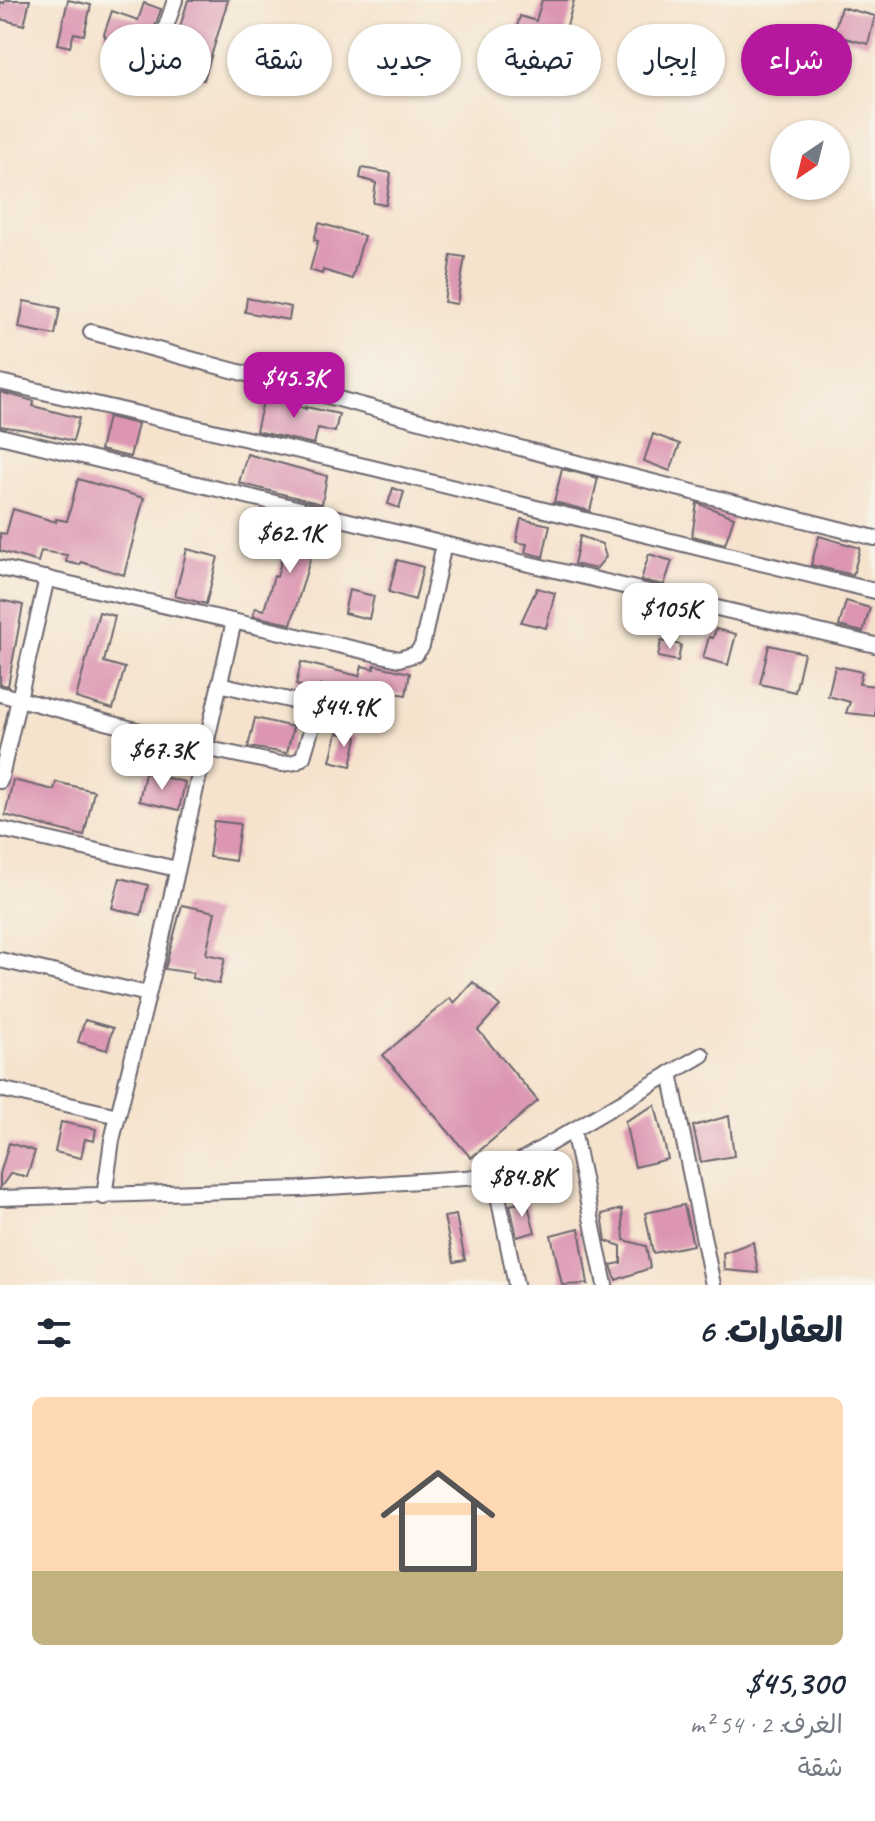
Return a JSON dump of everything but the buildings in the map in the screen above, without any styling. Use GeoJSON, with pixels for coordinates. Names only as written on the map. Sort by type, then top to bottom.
{"type":"FeatureCollection","features":[{"type":"Feature","properties":{"kind":"street"},"geometry":{"type":"LineString","coordinates":[[167,24],[175,0]]}},
{"type":"Feature","properties":{"kind":"street"},"geometry":{"type":"LineString","coordinates":[[91,332],[546,455],[875,538]]}},
{"type":"Feature","properties":{"kind":"street"},"geometry":{"type":"LineString","coordinates":[[0,382],[373,468],[875,591]]}},
{"type":"Feature","properties":{"kind":"street"},"geometry":{"type":"LineString","coordinates":[[0,436],[875,645]]}},
{"type":"Feature","properties":{"kind":"street"},"geometry":{"type":"LineString","coordinates":[[0,568],[399,659],[409,658],[422,646],[444,544]]}},
{"type":"Feature","properties":{"kind":"street"},"geometry":{"type":"LineString","coordinates":[[0,781],[47,578]]}},
{"type":"Feature","properties":{"kind":"street"},"geometry":{"type":"LineString","coordinates":[[104,1197],[118,1116],[234,621]]}},
{"type":"Feature","properties":{"kind":"street"},"geometry":{"type":"LineString","coordinates":[[219,684],[372,719]]}},
{"type":"Feature","properties":{"kind":"street"},"geometry":{"type":"LineString","coordinates":[[0,694],[204,748],[281,764],[296,762],[303,757],[318,707]]}},
{"type":"Feature","properties":{"kind":"street"},"geometry":{"type":"LineString","coordinates":[[0,829],[177,869]]}},
{"type":"Feature","properties":{"kind":"street"},"geometry":{"type":"LineString","coordinates":[[0,960],[148,994]]}},
{"type":"Feature","properties":{"kind":"street"},"geometry":{"type":"LineString","coordinates":[[0,1198],[300,1189],[494,1176],[702,1055]]}},
{"type":"Feature","properties":{"kind":"street"},"geometry":{"type":"LineString","coordinates":[[670,1073],[713,1285]]}},
{"type":"Feature","properties":{"kind":"street"},"geometry":{"type":"LineString","coordinates":[[0,1089],[118,1116]]}},
{"type":"Feature","properties":{"kind":"street"},"geometry":{"type":"LineString","coordinates":[[573,1130],[605,1285]]}},
{"type":"Feature","properties":{"kind":"street"},"geometry":{"type":"LineString","coordinates":[[494,1176],[516,1285]]}}]}
